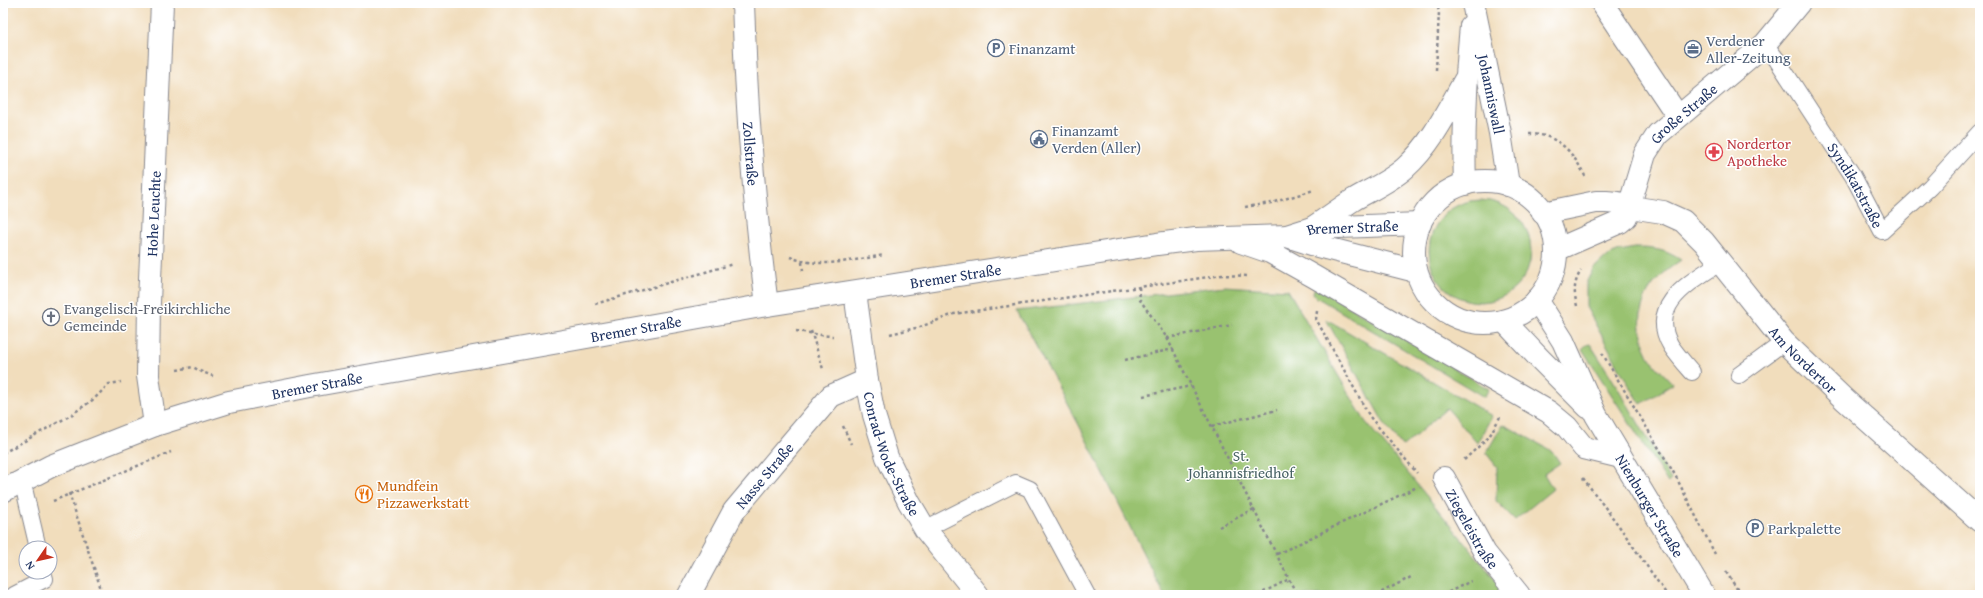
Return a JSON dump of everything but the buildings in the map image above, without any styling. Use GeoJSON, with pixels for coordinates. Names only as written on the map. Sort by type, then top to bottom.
{"type":"FeatureCollection","features":[{"type":"Feature","properties":{"kind":"main road","name":"Hohe Leuchte"},"geometry":{"type":"LineString","coordinates":[[155,425],[148,376],[149,302],[162,3]]}},
{"type":"Feature","properties":{"kind":"main road","name":"Zollstraße"},"geometry":{"type":"LineString","coordinates":[[743,3],[745,74],[761,259],[767,305]]}},
{"type":"Feature","properties":{"kind":"main road"},"geometry":{"type":"LineString","coordinates":[[1602,3],[1677,115]]}},
{"type":"Feature","properties":{"kind":"main road","name":"Große Straße"},"geometry":{"type":"LineString","coordinates":[[1556,250],[1620,222],[1626,217],[1638,174],[1651,142],[1677,115],[1765,44],[1799,3]]}},
{"type":"Feature","properties":{"kind":"main road","name":"Johanniswall"},"geometry":{"type":"LineString","coordinates":[[1465,184],[1463,133],[1465,80],[1473,4]]}},
{"type":"Feature","properties":{"kind":"main road","name":"Johanniswall"},"geometry":{"type":"LineString","coordinates":[[1473,4],[1500,133],[1508,185]]}},
{"type":"Feature","properties":{"kind":"main road"},"geometry":{"type":"LineString","coordinates":[[1312,228],[1354,200],[1390,180],[1406,168],[1419,153],[1440,123],[1465,80]]}},
{"type":"Feature","properties":{"kind":"main road"},"geometry":{"type":"LineString","coordinates":[[1480,182],[1508,185],[1527,196],[1543,213],[1552,231],[1556,250],[1554,266],[1549,281],[1538,300],[1527,309],[1504,320],[1475,322],[1462,320],[1449,314],[1429,296],[1416,271],[1414,247],[1416,235],[1426,213],[1443,195],[1465,184],[1480,182]]}},
{"type":"Feature","properties":{"kind":"main road"},"geometry":{"type":"LineString","coordinates":[[1543,213],[1596,202],[1618,203],[1630,207]]}},
{"type":"Feature","properties":{"kind":"main road","name":"Am Nordertor"},"geometry":{"type":"LineString","coordinates":[[1630,207],[1663,212],[1683,222],[1704,242],[1721,262],[1784,342],[1845,400],[1980,521]]}},
{"type":"Feature","properties":{"kind":"main road","name":"Bremer Straße"},"geometry":{"type":"LineString","coordinates":[[3,491],[50,466],[155,425],[229,402],[310,386],[767,305],[1157,244],[1196,239],[1287,236],[1312,228],[1420,224]]}},
{"type":"Feature","properties":{"kind":"main road","name":"Bremer Straße"},"geometry":{"type":"LineString","coordinates":[[1287,236],[1318,246],[1416,271]]}},
{"type":"Feature","properties":{"kind":"main road"},"geometry":{"type":"LineString","coordinates":[[1230,238],[1270,252],[1516,392],[1549,412],[1567,427],[1584,448],[1621,457]]}},
{"type":"Feature","properties":{"kind":"main road","name":"Conrad-Wode-Straße"},"geometry":{"type":"LineString","coordinates":[[855,292],[867,380],[874,415],[887,457],[909,502],[925,529],[978,595]]}},
{"type":"Feature","properties":{"kind":"main road","name":"Nienburger Straße"},"geometry":{"type":"LineString","coordinates":[[1538,300],[1563,341],[1596,415],[1704,595]]}},
{"type":"Feature","properties":{"kind":"main road","name":"Nienburger Straße"},"geometry":{"type":"LineString","coordinates":[[1504,320],[1540,359],[1596,415]]}},
{"type":"Feature","properties":{"kind":"main road","name":"Nasse Straße"},"geometry":{"type":"LineString","coordinates":[[689,595],[734,512],[831,396],[867,380]]}},
{"type":"Feature","properties":{"kind":"main road","name":"Ziegeleistraße"},"geometry":{"type":"LineString","coordinates":[[1435,481],[1485,553],[1519,595]]}},
{"type":"Feature","properties":{"kind":"lane","name":"Syndikatstraße"},"geometry":{"type":"LineString","coordinates":[[1765,44],[1778,60],[1853,176],[1882,231],[1930,187],[1980,132]]}},
{"type":"Feature","properties":{"kind":"lane"},"geometry":{"type":"LineString","coordinates":[[1692,372],[1671,345],[1666,334],[1666,310],[1679,291],[1721,262]]}},
{"type":"Feature","properties":{"kind":"lane"},"geometry":{"type":"LineString","coordinates":[[1739,375],[1784,342]]}},
{"type":"Feature","properties":{"kind":"lane"},"geometry":{"type":"LineString","coordinates":[[22,480],[36,540]]}},
{"type":"Feature","properties":{"kind":"lane"},"geometry":{"type":"LineString","coordinates":[[925,529],[1016,483],[1030,489],[1087,595]]}},
{"type":"Feature","properties":{"kind":"lane"},"geometry":{"type":"LineString","coordinates":[[14,595],[43,580]]}},
{"type":"Feature","properties":{"kind":"path"},"geometry":{"type":"LineString","coordinates":[[1434,76],[1436,69],[1439,12],[1437,3]]}},
{"type":"Feature","properties":{"kind":"path"},"geometry":{"type":"LineString","coordinates":[[1526,134],[1549,136],[1564,146],[1577,159],[1586,177]]}},
{"type":"Feature","properties":{"kind":"path"},"geometry":{"type":"LineString","coordinates":[[1240,207],[1271,203],[1316,189]]}},
{"type":"Feature","properties":{"kind":"path"},"geometry":{"type":"LineString","coordinates":[[784,255],[802,262],[828,263],[892,254]]}},
{"type":"Feature","properties":{"kind":"path"},"geometry":{"type":"LineString","coordinates":[[802,262],[803,268]]}},
{"type":"Feature","properties":{"kind":"path"},"geometry":{"type":"LineString","coordinates":[[592,305],[735,264]]}},
{"type":"Feature","properties":{"kind":"path"},"geometry":{"type":"LineString","coordinates":[[1577,307],[1574,293],[1576,279],[1582,269]]}},
{"type":"Feature","properties":{"kind":"path"},"geometry":{"type":"LineString","coordinates":[[893,341],[892,334],[920,327],[954,314],[1222,275],[1250,277]]}},
{"type":"Feature","properties":{"kind":"path"},"geometry":{"type":"LineString","coordinates":[[1139,287],[1140,300],[1173,349],[1298,595]]}},
{"type":"Feature","properties":{"kind":"path"},"geometry":{"type":"LineString","coordinates":[[1277,554],[1413,488],[1435,481],[1370,417],[1316,319],[1317,304]]}},
{"type":"Feature","properties":{"kind":"path"},"geometry":{"type":"LineString","coordinates":[[1167,338],[1232,325]]}},
{"type":"Feature","properties":{"kind":"path"},"geometry":{"type":"LineString","coordinates":[[791,331],[812,332],[823,336]]}},
{"type":"Feature","properties":{"kind":"path"},"geometry":{"type":"LineString","coordinates":[[812,332],[831,396]]}},
{"type":"Feature","properties":{"kind":"path"},"geometry":{"type":"LineString","coordinates":[[1598,346],[1647,426],[1716,554]]}},
{"type":"Feature","properties":{"kind":"path"},"geometry":{"type":"LineString","coordinates":[[1125,360],[1173,349]]}},
{"type":"Feature","properties":{"kind":"path"},"geometry":{"type":"LineString","coordinates":[[179,370],[194,367],[202,372],[218,376]]}},
{"type":"Feature","properties":{"kind":"path"},"geometry":{"type":"LineString","coordinates":[[3,453],[71,415],[94,399],[108,384]]}},
{"type":"Feature","properties":{"kind":"path"},"geometry":{"type":"LineString","coordinates":[[1143,396],[1191,386]]}},
{"type":"Feature","properties":{"kind":"path"},"geometry":{"type":"LineString","coordinates":[[1212,426],[1277,410]]}},
{"type":"Feature","properties":{"kind":"path"},"geometry":{"type":"LineString","coordinates":[[1489,437],[1502,414]]}},
{"type":"Feature","properties":{"kind":"path"},"geometry":{"type":"LineString","coordinates":[[30,513],[69,493],[175,450]]}},
{"type":"Feature","properties":{"kind":"path"},"geometry":{"type":"LineString","coordinates":[[1582,476],[1667,595]]}},
{"type":"Feature","properties":{"kind":"path"},"geometry":{"type":"LineString","coordinates":[[69,493],[103,595]]}},
{"type":"Feature","properties":{"kind":"path"},"geometry":{"type":"LineString","coordinates":[[1219,527],[1254,509]]}},
{"type":"Feature","properties":{"kind":"path"},"geometry":{"type":"LineString","coordinates":[[1723,567],[1741,595]]}},
{"type":"Feature","properties":{"kind":"path"},"geometry":{"type":"LineString","coordinates":[[1376,595],[1412,577]]}},
{"type":"Feature","properties":{"kind":"path"},"geometry":{"type":"LineString","coordinates":[[1443,595],[1476,578]]}},
{"type":"Feature","properties":{"kind":"path"},"geometry":{"type":"LineString","coordinates":[[1258,595],[1289,579]]}},
{"type":"Feature","properties":{"kind":"green space"},"geometry":{"type":"Polygon","coordinates":[[[1480,200],[1500,204],[1508,208],[1516,215],[1523,223],[1527,231],[1531,251],[1527,271],[1523,279],[1516,287],[1508,294],[1500,298],[1480,302],[1460,298],[1452,294],[1444,287],[1437,279],[1433,271],[1429,251],[1433,231],[1437,223],[1444,215],[1452,208],[1460,204],[1480,200]]]}},
{"type":"Feature","properties":{"kind":"green space"},"geometry":{"type":"Polygon","coordinates":[[[1634,248],[1659,250],[1669,253],[1681,260],[1662,275],[1648,292],[1641,312],[1642,336],[1647,352],[1654,364],[1673,384],[1641,404],[1627,382],[1586,307],[1586,283],[1593,269],[1607,256],[1634,248]]]}},
{"type":"Feature","properties":{"kind":"green space","name":"St. Johannisfriedhof"},"geometry":{"type":"Polygon","coordinates":[[[1224,286],[1288,290],[1365,421],[1508,595],[1164,595],[1080,427],[1017,311],[1224,286]]]}},
{"type":"Feature","properties":{"kind":"green space"},"geometry":{"type":"Polygon","coordinates":[[[1317,288],[1489,389],[1484,397],[1316,297],[1313,293],[1314,289],[1317,288]]]}},
{"type":"Feature","properties":{"kind":"green space"},"geometry":{"type":"Polygon","coordinates":[[[1326,319],[1492,416],[1477,443],[1447,408],[1403,447],[1385,425],[1326,319]]]}},
{"type":"Feature","properties":{"kind":"green space"},"geometry":{"type":"Polygon","coordinates":[[[1590,344],[1642,428],[1671,480],[1668,483],[1582,349],[1586,345],[1590,344]]]}},
{"type":"Feature","properties":{"kind":"green space"},"geometry":{"type":"Polygon","coordinates":[[[1503,424],[1552,451],[1560,463],[1544,474],[1553,489],[1515,520],[1496,501],[1497,467],[1486,453],[1503,424]]]}},
{"type":"Feature","properties":{"kind":"place","name":"Finanzamt"},"geometry":{"type":"Point","coordinates":[996,48]}},
{"type":"Feature","properties":{"kind":"place","name":"Verdener Aller-Zeitung"},"geometry":{"type":"Point","coordinates":[1693,49]}},
{"type":"Feature","properties":{"kind":"place","name":"Finanzamt Verden (Aller)"},"geometry":{"type":"Point","coordinates":[1039,139]}},
{"type":"Feature","properties":{"kind":"place","name":"Nordertor Apotheke"},"geometry":{"type":"Point","coordinates":[1714,152]}},
{"type":"Feature","properties":{"kind":"place","name":"Evangelisch-Freikirchliche Gemeinde"},"geometry":{"type":"Point","coordinates":[51,317]}},
{"type":"Feature","properties":{"kind":"place","name":"Mundfein Pizzawerkstatt"},"geometry":{"type":"Point","coordinates":[364,494]}},
{"type":"Feature","properties":{"kind":"place","name":"Parkpalette"},"geometry":{"type":"Point","coordinates":[1755,528]}}]}
